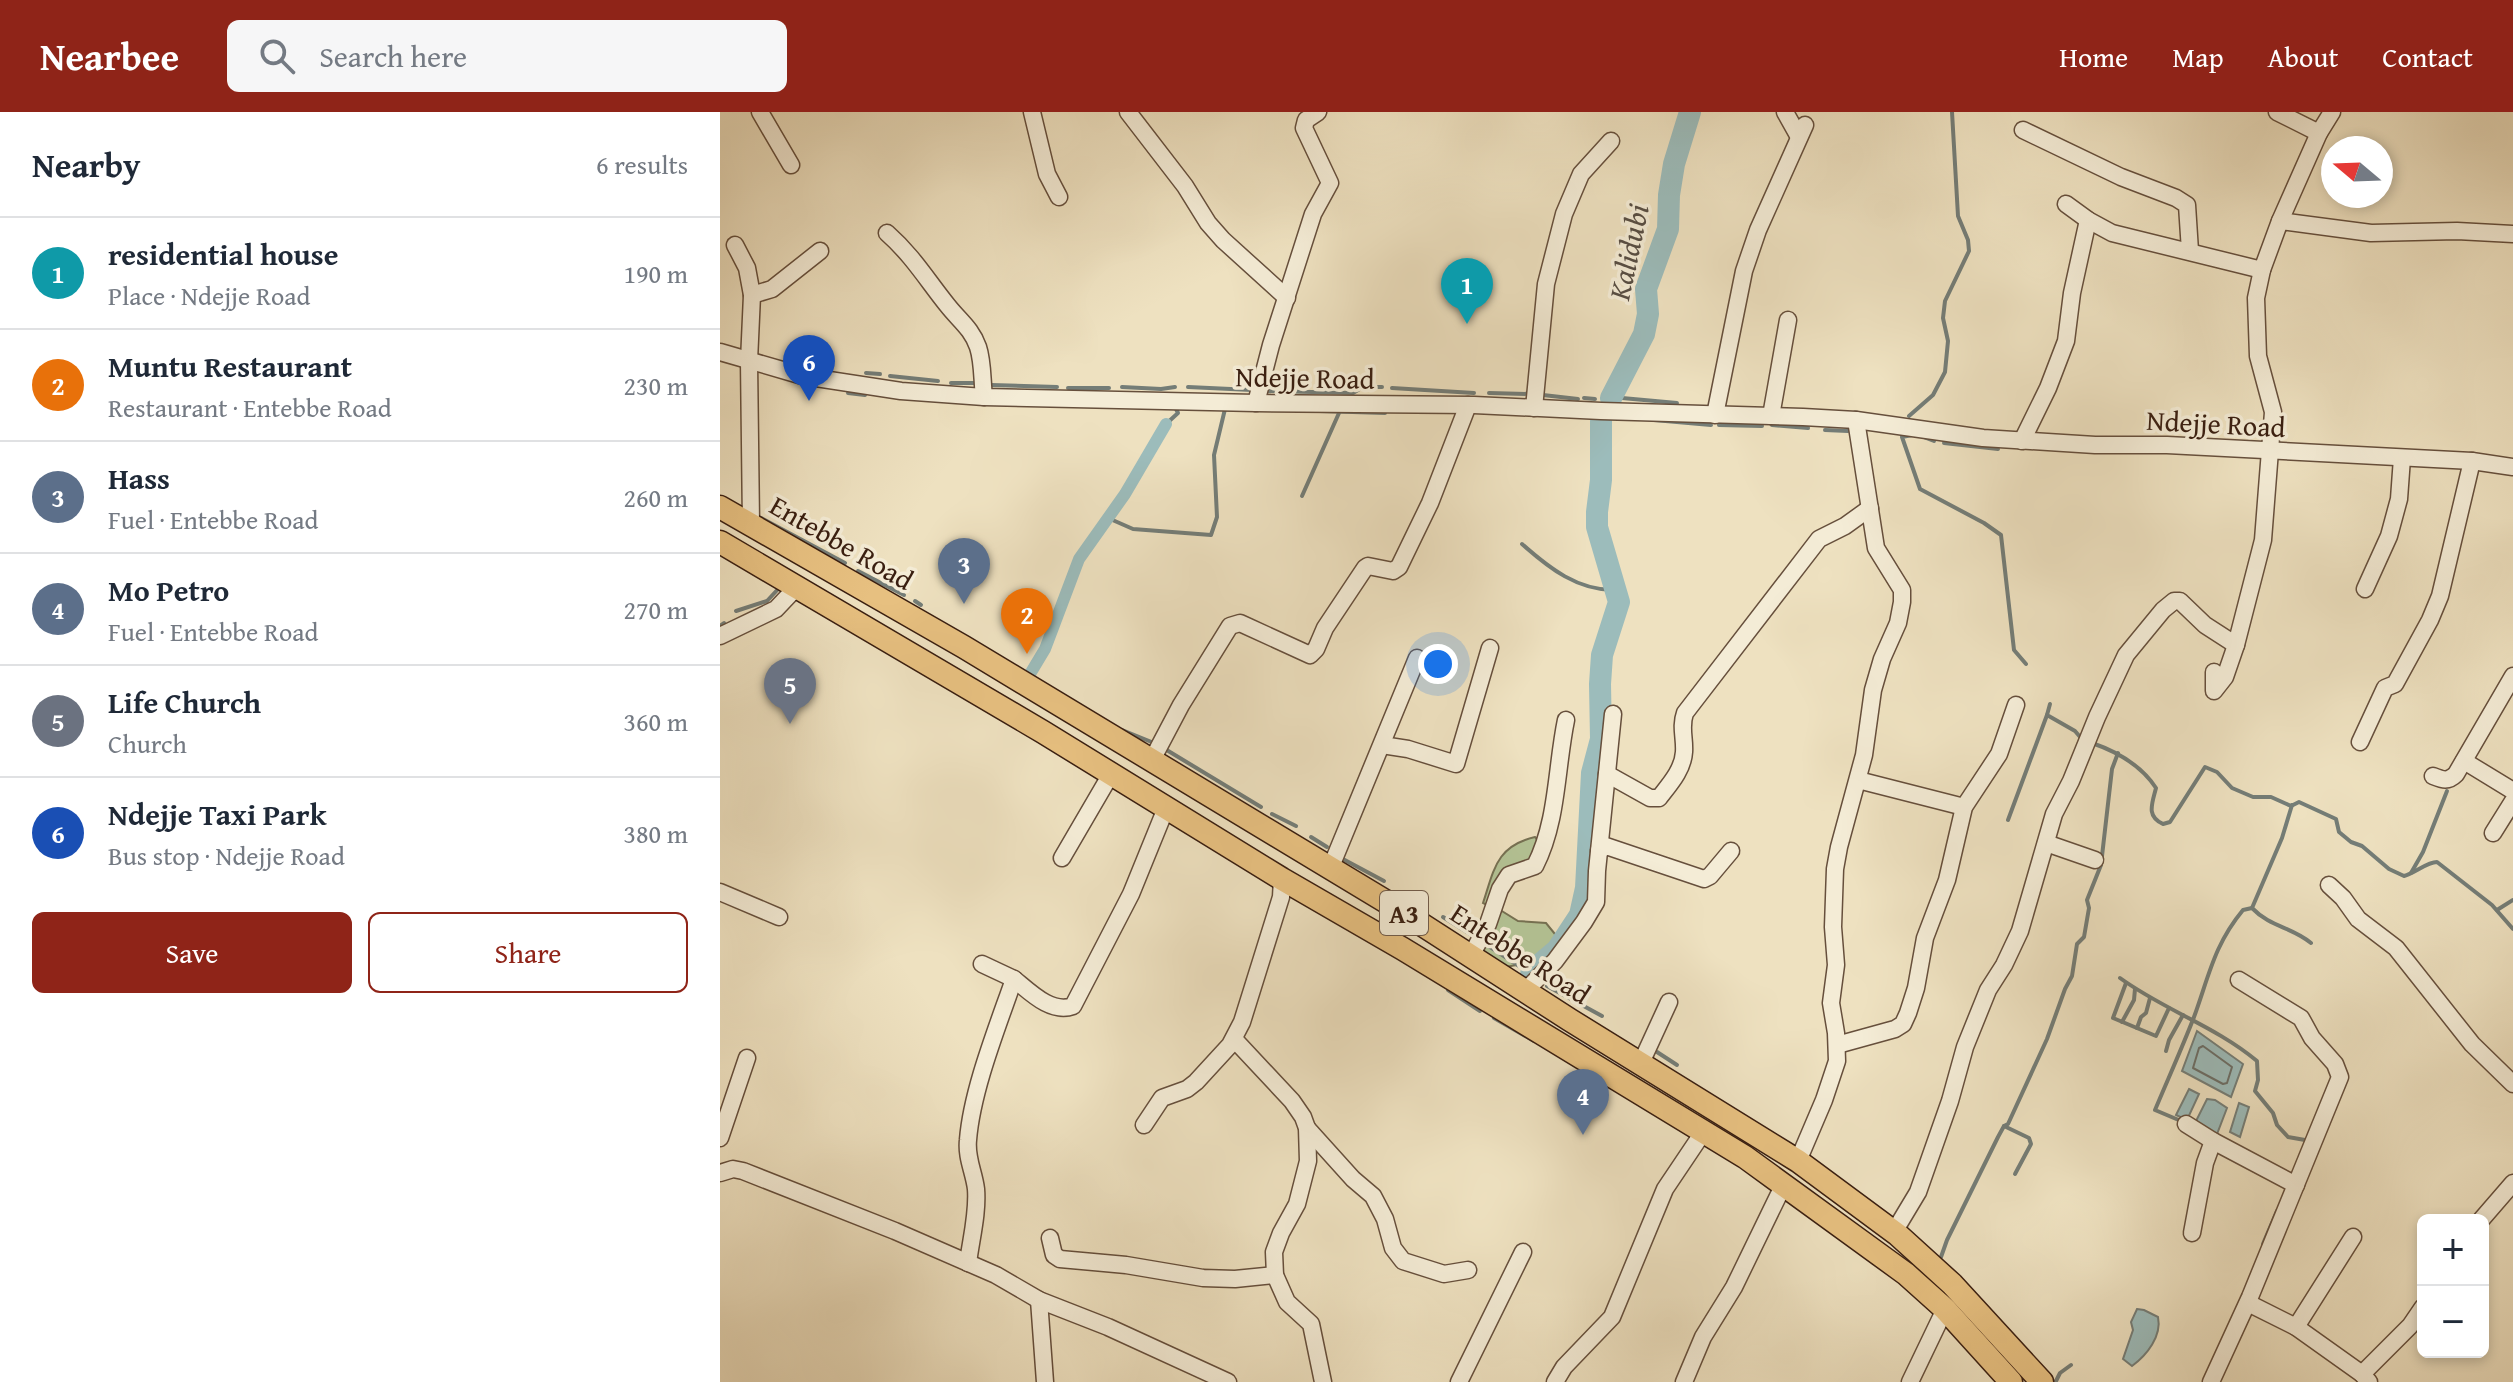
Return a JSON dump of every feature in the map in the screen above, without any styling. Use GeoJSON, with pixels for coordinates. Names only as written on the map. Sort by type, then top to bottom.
{"type":"FeatureCollection","features":[{"type":"Feature","properties":{"kind":"main road","name":"Entebbe Road"},"geometry":{"type":"LineString","coordinates":[[720,507],[964,647],[1152,760],[1798,1161],[1894,1232],[1952,1284],[2042,1382]]}},
{"type":"Feature","properties":{"kind":"main road","name":"Entebbe Road"},"geometry":{"type":"LineString","coordinates":[[720,542],[1704,1131],[1784,1184],[1906,1274],[1945,1309],[2011,1382]]}},
{"type":"Feature","properties":{"kind":"main road"},"geometry":{"type":"LineString","coordinates":[[1352,920],[1372,894]]}},
{"type":"Feature","properties":{"kind":"street"},"geometry":{"type":"LineString","coordinates":[[760,112],[791,165]]}},
{"type":"Feature","properties":{"kind":"street"},"geometry":{"type":"LineString","coordinates":[[1032,112],[1047,174],[1059,197]]}},
{"type":"Feature","properties":{"kind":"street"},"geometry":{"type":"LineString","coordinates":[[1128,112],[1185,186],[1208,223],[1287,298]]}},
{"type":"Feature","properties":{"kind":"street"},"geometry":{"type":"LineString","coordinates":[[1256,403],[1313,214],[1330,183],[1304,128],[1306,120],[1318,112]]}},
{"type":"Feature","properties":{"kind":"street"},"geometry":{"type":"LineString","coordinates":[[1715,415],[1744,271],[1758,230],[1802,131],[1785,112]]}},
{"type":"Feature","properties":{"kind":"street"},"geometry":{"type":"LineString","coordinates":[[2277,112],[2319,133]]}},
{"type":"Feature","properties":{"kind":"street"},"geometry":{"type":"LineString","coordinates":[[2214,672],[2214,691],[2225,677],[2236,645],[2263,540],[2273,412],[2258,356],[2256,298],[2262,270],[2280,221],[2319,133],[2332,112]]}},
{"type":"Feature","properties":{"kind":"street"},"geometry":{"type":"LineString","coordinates":[[2023,130],[2187,205],[2190,251]]}},
{"type":"Feature","properties":{"kind":"street"},"geometry":{"type":"LineString","coordinates":[[1534,408],[1546,284],[1564,214],[1581,174],[1611,141]]}},
{"type":"Feature","properties":{"kind":"street"},"geometry":{"type":"LineString","coordinates":[[2066,204],[2088,220],[2128,239],[2262,270]]}},
{"type":"Feature","properties":{"kind":"street"},"geometry":{"type":"LineString","coordinates":[[2022,441],[2048,388],[2066,341],[2072,293],[2088,220]]}},
{"type":"Feature","properties":{"kind":"street"},"geometry":{"type":"LineString","coordinates":[[2280,221],[2371,233],[2457,231],[2513,234]]}},
{"type":"Feature","properties":{"kind":"street"},"geometry":{"type":"LineString","coordinates":[[887,233],[917,263],[972,334],[980,359],[984,397]]}},
{"type":"Feature","properties":{"kind":"street"},"geometry":{"type":"LineString","coordinates":[[735,245],[747,268],[752,295],[749,361],[751,524]]}},
{"type":"Feature","properties":{"kind":"street"},"geometry":{"type":"LineString","coordinates":[[752,295],[772,289],[820,251]]}},
{"type":"Feature","properties":{"kind":"street"},"geometry":{"type":"LineString","coordinates":[[1771,416],[1788,320]]}},
{"type":"Feature","properties":{"kind":"street","name":"Ndejje Road"},"geometry":{"type":"LineString","coordinates":[[720,352],[803,376],[901,391],[984,397],[1468,405],[1771,416],[1856,420],[2022,441],[2167,445],[2472,461],[2513,467]]}},
{"type":"Feature","properties":{"kind":"street"},"geometry":{"type":"LineString","coordinates":[[1152,760],[1181,705],[1230,626],[1240,623],[1310,655],[1365,568],[1393,571],[1399,567],[1430,503],[1468,405]]}},
{"type":"Feature","properties":{"kind":"street"},"geometry":{"type":"LineString","coordinates":[[1798,1161],[1837,1061],[1831,1003],[1836,965],[1835,869],[1864,755],[1873,690],[1882,659],[1898,623],[1902,602],[1902,590],[1876,548],[1856,420]]}},
{"type":"Feature","properties":{"kind":"street"},"geometry":{"type":"LineString","coordinates":[[2365,589],[2389,536],[2399,499],[2402,458]]}},
{"type":"Feature","properties":{"kind":"street"},"geometry":{"type":"LineString","coordinates":[[2360,742],[2385,688],[2395,684],[2440,596],[2472,461]]}},
{"type":"Feature","properties":{"kind":"street"},"geometry":{"type":"LineString","coordinates":[[1607,774],[1650,798],[1659,798],[1676,775],[1685,754],[1682,722],[1685,713],[1819,539],[1870,508]]}},
{"type":"Feature","properties":{"kind":"street"},"geometry":{"type":"LineString","coordinates":[[720,636],[776,609],[794,590],[791,586]]}},
{"type":"Feature","properties":{"kind":"street"},"geometry":{"type":"LineString","coordinates":[[1894,1232],[1918,1192],[1965,1047],[1988,990],[2020,931],[2054,814],[2126,655],[2174,601],[2180,601],[2205,625],[2236,645]]}},
{"type":"Feature","properties":{"kind":"street"},"geometry":{"type":"LineString","coordinates":[[1382,745],[1408,749],[1456,764],[1490,648]]}},
{"type":"Feature","properties":{"kind":"street"},"geometry":{"type":"LineString","coordinates":[[1330,869],[1417,658]]}},
{"type":"Feature","properties":{"kind":"street"},"geometry":{"type":"LineString","coordinates":[[2433,776],[2450,780],[2513,676]]}},
{"type":"Feature","properties":{"kind":"street"},"geometry":{"type":"LineString","coordinates":[[2498,702],[2513,712]]}},
{"type":"Feature","properties":{"kind":"street"},"geometry":{"type":"LineString","coordinates":[[1837,1045],[1903,1024],[1916,988],[1925,938],[1947,880],[1964,807],[1999,754],[2016,705]]}},
{"type":"Feature","properties":{"kind":"street"},"geometry":{"type":"LineString","coordinates":[[1525,991],[1555,961],[1596,902],[1613,714]]}},
{"type":"Feature","properties":{"kind":"street"},"geometry":{"type":"LineString","coordinates":[[1471,956],[1509,875],[1535,866],[1541,854],[1555,805],[1556,777],[1566,720]]}},
{"type":"Feature","properties":{"kind":"street"},"geometry":{"type":"LineString","coordinates":[[2464,761],[2513,791]]}},
{"type":"Feature","properties":{"kind":"street"},"geometry":{"type":"LineString","coordinates":[[1062,858],[1111,774]]}},
{"type":"Feature","properties":{"kind":"street"},"geometry":{"type":"LineString","coordinates":[[1858,780],[1964,807]]}},
{"type":"Feature","properties":{"kind":"street"},"geometry":{"type":"LineString","coordinates":[[2493,833],[2513,801]]}},
{"type":"Feature","properties":{"kind":"street"},"geometry":{"type":"LineString","coordinates":[[982,964],[1014,979],[1043,1002],[1066,1009],[1073,1006],[1131,894],[1166,808]]}},
{"type":"Feature","properties":{"kind":"street"},"geometry":{"type":"LineString","coordinates":[[2046,843],[2095,860]]}},
{"type":"Feature","properties":{"kind":"street"},"geometry":{"type":"LineString","coordinates":[[1599,851],[1606,846],[1704,879],[1731,851]]}},
{"type":"Feature","properties":{"kind":"street"},"geometry":{"type":"LineString","coordinates":[[1144,1125],[1162,1098],[1187,1089],[1196,1082],[1234,1039],[1281,897],[1282,879]]}},
{"type":"Feature","properties":{"kind":"street"},"geometry":{"type":"LineString","coordinates":[[2329,885],[2358,919],[2396,948],[2472,1044],[2513,1084]]}},
{"type":"Feature","properties":{"kind":"street"},"geometry":{"type":"LineString","coordinates":[[720,892],[779,917]]}},
{"type":"Feature","properties":{"kind":"street"},"geometry":{"type":"LineString","coordinates":[[968,1263],[976,1206],[976,1191],[968,1157],[970,1125],[983,1071],[1014,979]]}},
{"type":"Feature","properties":{"kind":"street"},"geometry":{"type":"LineString","coordinates":[[2211,1382],[2248,1303],[2339,1082],[2340,1072],[2296,1013],[2239,980]]}},
{"type":"Feature","properties":{"kind":"street"},"geometry":{"type":"LineString","coordinates":[[1641,1063],[1669,1002]]}},
{"type":"Feature","properties":{"kind":"street"},"geometry":{"type":"LineString","coordinates":[[1234,1039],[1292,1101],[1307,1128],[1308,1161],[1297,1204],[1274,1252],[1275,1275],[1287,1302],[1311,1324],[1323,1382]]}},
{"type":"Feature","properties":{"kind":"street"},"geometry":{"type":"LineString","coordinates":[[720,1138],[747,1058]]}},
{"type":"Feature","properties":{"kind":"street"},"geometry":{"type":"LineString","coordinates":[[2186,1124],[2296,1185]]}},
{"type":"Feature","properties":{"kind":"street"},"geometry":{"type":"LineString","coordinates":[[1307,1128],[1353,1179],[1373,1196],[1385,1219],[1393,1248],[1403,1261],[1444,1274],[1468,1270]]}},
{"type":"Feature","properties":{"kind":"street"},"geometry":{"type":"LineString","coordinates":[[1555,1382],[1564,1367],[1612,1317],[1665,1189],[1704,1131]]}},
{"type":"Feature","properties":{"kind":"street"},"geometry":{"type":"LineString","coordinates":[[2192,1233],[2205,1163],[2213,1141]]}},
{"type":"Feature","properties":{"kind":"street"},"geometry":{"type":"LineString","coordinates":[[720,1173],[733,1169],[759,1176],[895,1231],[996,1275],[1039,1300],[1108,1327],[1228,1382]]}},
{"type":"Feature","properties":{"kind":"street"},"geometry":{"type":"LineString","coordinates":[[2486,1214],[2513,1183]]}},
{"type":"Feature","properties":{"kind":"street"},"geometry":{"type":"LineString","coordinates":[[1684,1382],[1703,1337],[1734,1287],[1784,1184]]}},
{"type":"Feature","properties":{"kind":"street"},"geometry":{"type":"LineString","coordinates":[[2296,1327],[2353,1237]]}},
{"type":"Feature","properties":{"kind":"street"},"geometry":{"type":"LineString","coordinates":[[1050,1238],[1054,1255],[1060,1259],[1126,1265],[1203,1278],[1275,1275]]}},
{"type":"Feature","properties":{"kind":"street"},"geometry":{"type":"LineString","coordinates":[[1459,1382],[1523,1252]]}},
{"type":"Feature","properties":{"kind":"street"},"geometry":{"type":"LineString","coordinates":[[1039,1300],[1045,1382]]}},
{"type":"Feature","properties":{"kind":"street"},"geometry":{"type":"LineString","coordinates":[[2248,1303],[2296,1327],[2365,1378],[2417,1316]]}},
{"type":"Feature","properties":{"kind":"street"},"geometry":{"type":"LineString","coordinates":[[1910,1382],[1945,1309]]}},
{"type":"Feature","properties":{"kind":"green space"},"geometry":{"type":"Polygon","coordinates":[[[1535,837],[1541,844],[1538,856],[1487,905],[1483,903],[1494,870],[1504,853],[1512,846],[1535,837]]]}},
{"type":"Feature","properties":{"kind":"green space"},"geometry":{"type":"Polygon","coordinates":[[[1497,908],[1518,921],[1546,923],[1559,939],[1541,958],[1500,968],[1471,948],[1497,908]]]}},
{"type":"Feature","properties":{"kind":"water"},"geometry":{"type":"Polygon","coordinates":[[[2197,1031],[2243,1064],[2231,1097],[2182,1071],[2197,1031]]]}},
{"type":"Feature","properties":{"kind":"water"},"geometry":{"type":"Polygon","coordinates":[[[2189,1089],[2199,1094],[2187,1120],[2176,1115],[2189,1089]]]}},
{"type":"Feature","properties":{"kind":"water"},"geometry":{"type":"Polygon","coordinates":[[[2207,1099],[2227,1108],[2217,1134],[2195,1123],[2207,1099]]]}},
{"type":"Feature","properties":{"kind":"water"},"geometry":{"type":"Polygon","coordinates":[[[2239,1103],[2249,1107],[2240,1137],[2230,1132],[2239,1103]]]}},
{"type":"Feature","properties":{"kind":"water"},"geometry":{"type":"Polygon","coordinates":[[[2137,1309],[2158,1317],[2159,1324],[2152,1344],[2132,1366],[2123,1359],[2137,1309]]]}},
{"type":"Feature","properties":{"kind":"waterway","name":"Kalidubi"},"geometry":{"type":"LineString","coordinates":[[1611,398],[1644,334],[1648,314],[1646,289],[1668,229],[1674,164],[1690,112]]}},
{"type":"Feature","properties":{"kind":"waterway"},"geometry":{"type":"LineString","coordinates":[[1909,416],[1933,395],[1945,372],[1948,341],[1943,318],[1945,301],[1969,251],[1958,216],[1952,112]]}},
{"type":"Feature","properties":{"kind":"waterway"},"geometry":{"type":"LineString","coordinates":[[866,373],[880,374]]}},
{"type":"Feature","properties":{"kind":"waterway"},"geometry":{"type":"LineString","coordinates":[[890,376],[938,381]]}},
{"type":"Feature","properties":{"kind":"waterway"},"geometry":{"type":"LineString","coordinates":[[951,383],[975,383]]}},
{"type":"Feature","properties":{"kind":"waterway"},"geometry":{"type":"LineString","coordinates":[[991,385],[1057,387]]}},
{"type":"Feature","properties":{"kind":"waterway"},"geometry":{"type":"LineString","coordinates":[[1122,387],[1175,387]]}},
{"type":"Feature","properties":{"kind":"waterway"},"geometry":{"type":"LineString","coordinates":[[1188,387],[1252,390]]}},
{"type":"Feature","properties":{"kind":"waterway"},"geometry":{"type":"LineString","coordinates":[[1265,391],[1353,393],[1363,387],[1382,387]]}},
{"type":"Feature","properties":{"kind":"waterway"},"geometry":{"type":"LineString","coordinates":[[1068,388],[1109,388]]}},
{"type":"Feature","properties":{"kind":"waterway"},"geometry":{"type":"LineString","coordinates":[[1392,388],[1474,393]]}},
{"type":"Feature","properties":{"kind":"waterway"},"geometry":{"type":"LineString","coordinates":[[848,393],[865,395]]}},
{"type":"Feature","properties":{"kind":"waterway"},"geometry":{"type":"LineString","coordinates":[[1489,393],[1530,394]]}},
{"type":"Feature","properties":{"kind":"waterway"},"geometry":{"type":"LineString","coordinates":[[1543,395],[1578,399]]}},
{"type":"Feature","properties":{"kind":"waterway"},"geometry":{"type":"LineString","coordinates":[[1584,398],[1595,399]]}},
{"type":"Feature","properties":{"kind":"waterway"},"geometry":{"type":"LineString","coordinates":[[1622,398],[1677,403]]}},
{"type":"Feature","properties":{"kind":"waterway"},"geometry":{"type":"LineString","coordinates":[[1166,424],[1178,413],[1174,405]]}},
{"type":"Feature","properties":{"kind":"waterway"},"geometry":{"type":"LineString","coordinates":[[1108,518],[1133,529],[1211,535],[1217,517],[1214,455],[1225,409],[1229,409]]}},
{"type":"Feature","properties":{"kind":"waterway"},"geometry":{"type":"LineString","coordinates":[[1320,411],[1385,413]]}},
{"type":"Feature","properties":{"kind":"waterway"},"geometry":{"type":"LineString","coordinates":[[1302,496],[1339,413]]}},
{"type":"Feature","properties":{"kind":"waterway"},"geometry":{"type":"LineString","coordinates":[[1531,974],[1557,950],[1580,915],[1586,888],[1592,773],[1601,739],[1602,655],[1619,602],[1597,527],[1601,418]]}},
{"type":"Feature","properties":{"kind":"waterway"},"geometry":{"type":"LineString","coordinates":[[1654,420],[1711,425]]}},
{"type":"Feature","properties":{"kind":"waterway"},"geometry":{"type":"LineString","coordinates":[[1027,679],[1045,649],[1079,559],[1125,494],[1166,424]]}},
{"type":"Feature","properties":{"kind":"waterway"},"geometry":{"type":"LineString","coordinates":[[1719,425],[1762,426]]}},
{"type":"Feature","properties":{"kind":"waterway"},"geometry":{"type":"LineString","coordinates":[[1772,425],[1808,428]]}},
{"type":"Feature","properties":{"kind":"waterway"},"geometry":{"type":"LineString","coordinates":[[1825,430],[1848,431]]}},
{"type":"Feature","properties":{"kind":"waterway"},"geometry":{"type":"LineString","coordinates":[[1912,435],[1902,437],[1920,489],[2001,535],[2014,650],[2026,664]]}},
{"type":"Feature","properties":{"kind":"waterway"},"geometry":{"type":"LineString","coordinates":[[1921,436],[1934,441]]}},
{"type":"Feature","properties":{"kind":"waterway"},"geometry":{"type":"LineString","coordinates":[[1944,443],[1998,449]]}},
{"type":"Feature","properties":{"kind":"waterway"},"geometry":{"type":"LineString","coordinates":[[761,518],[845,563]]}},
{"type":"Feature","properties":{"kind":"waterway"},"geometry":{"type":"LineString","coordinates":[[1522,544],[1577,582],[1589,587],[1616,590]]}},
{"type":"Feature","properties":{"kind":"waterway"},"geometry":{"type":"LineString","coordinates":[[858,571],[904,595]]}},
{"type":"Feature","properties":{"kind":"waterway"},"geometry":{"type":"LineString","coordinates":[[736,611],[767,601],[780,587]]}},
{"type":"Feature","properties":{"kind":"waterway"},"geometry":{"type":"LineString","coordinates":[[915,601],[921,605]]}},
{"type":"Feature","properties":{"kind":"waterway"},"geometry":{"type":"LineString","coordinates":[[720,626],[724,623]]}},
{"type":"Feature","properties":{"kind":"waterway"},"geometry":{"type":"LineString","coordinates":[[2050,704],[2047,715],[2075,731],[2081,738]]}},
{"type":"Feature","properties":{"kind":"waterway"},"geometry":{"type":"LineString","coordinates":[[2008,820],[2047,715]]}},
{"type":"Feature","properties":{"kind":"waterway"},"geometry":{"type":"LineString","coordinates":[[1122,730],[1154,743]]}},
{"type":"Feature","properties":{"kind":"waterway"},"geometry":{"type":"LineString","coordinates":[[2092,743],[2128,760],[2150,780],[2156,788],[2152,813],[2163,824],[2170,822],[2205,767],[2217,772],[2232,788],[2253,797],[2271,797],[2291,806],[2299,802],[2336,819],[2339,832],[2362,846],[2389,869],[2404,876],[2437,862],[2492,905],[2513,929]]}},
{"type":"Feature","properties":{"kind":"waterway"},"geometry":{"type":"LineString","coordinates":[[1165,749],[1261,807]]}},
{"type":"Feature","properties":{"kind":"waterway"},"geometry":{"type":"LineString","coordinates":[[2102,856],[2112,769],[2118,753]]}},
{"type":"Feature","properties":{"kind":"waterway"},"geometry":{"type":"LineString","coordinates":[[2411,873],[2423,852],[2447,791]]}},
{"type":"Feature","properties":{"kind":"waterway"},"geometry":{"type":"LineString","coordinates":[[2292,805],[2282,838],[2252,908],[2311,943]]}},
{"type":"Feature","properties":{"kind":"waterway"},"geometry":{"type":"LineString","coordinates":[[1272,814],[1296,826]]}},
{"type":"Feature","properties":{"kind":"waterway"},"geometry":{"type":"LineString","coordinates":[[1311,837],[1327,847]]}},
{"type":"Feature","properties":{"kind":"waterway"},"geometry":{"type":"LineString","coordinates":[[1341,858],[1384,881]]}},
{"type":"Feature","properties":{"kind":"waterway"},"geometry":{"type":"LineString","coordinates":[[1941,1257],[2047,1039],[2072,976],[2077,944],[2084,937],[2089,908],[2087,900],[2101,865]]}},
{"type":"Feature","properties":{"kind":"waterway"},"geometry":{"type":"LineString","coordinates":[[1409,898],[1418,903]]}},
{"type":"Feature","properties":{"kind":"waterway"},"geometry":{"type":"LineString","coordinates":[[2497,910],[2513,900]]}},
{"type":"Feature","properties":{"kind":"waterway"},"geometry":{"type":"LineString","coordinates":[[2181,1121],[2155,1110],[2219,948],[2243,910],[2252,908]]}},
{"type":"Feature","properties":{"kind":"waterway"},"geometry":{"type":"LineString","coordinates":[[1443,917],[1475,937]]}},
{"type":"Feature","properties":{"kind":"waterway"},"geometry":{"type":"LineString","coordinates":[[1484,943],[1531,974]]}},
{"type":"Feature","properties":{"kind":"waterway"},"geometry":{"type":"LineString","coordinates":[[2120,978],[2224,1038],[2257,1061],[2255,1091],[2288,1137],[2305,1140],[2309,1144]]}},
{"type":"Feature","properties":{"kind":"waterway"},"geometry":{"type":"LineString","coordinates":[[2126,983],[2113,1018],[2156,1036],[2169,1008]]}},
{"type":"Feature","properties":{"kind":"waterway"},"geometry":{"type":"LineString","coordinates":[[1547,986],[1602,1016]]}},
{"type":"Feature","properties":{"kind":"waterway"},"geometry":{"type":"LineString","coordinates":[[2122,1022],[2134,1000],[2135,989]]}},
{"type":"Feature","properties":{"kind":"waterway"},"geometry":{"type":"LineString","coordinates":[[1448,990],[1480,1011]]}},
{"type":"Feature","properties":{"kind":"waterway"},"geometry":{"type":"LineString","coordinates":[[2137,1028],[2150,998]]}},
{"type":"Feature","properties":{"kind":"waterway"},"geometry":{"type":"LineString","coordinates":[[2166,1051],[2183,1015]]}},
{"type":"Feature","properties":{"kind":"waterway"},"geometry":{"type":"LineString","coordinates":[[1494,1018],[1534,1041]]}},
{"type":"Feature","properties":{"kind":"waterway"},"geometry":{"type":"LineString","coordinates":[[1657,1052],[1677,1065]]}},
{"type":"Feature","properties":{"kind":"waterway"},"geometry":{"type":"LineString","coordinates":[[2004,1126],[2029,1138],[2031,1144],[2015,1174]]}},
{"type":"Feature","properties":{"kind":"waterway"},"geometry":{"type":"LineString","coordinates":[[2263,1244],[2277,1211]]}},
{"type":"Feature","properties":{"kind":"waterway"},"geometry":{"type":"LineString","coordinates":[[2056,1381],[2060,1373],[2071,1365]]}},
{"type":"Feature","properties":{"kind":"place","name":"residential house"},"geometry":{"type":"Point","coordinates":[1467,324]}},
{"type":"Feature","properties":{"kind":"place","name":"Ndejje Taxi Park"},"geometry":{"type":"Point","coordinates":[809,401]}},
{"type":"Feature","properties":{"kind":"place","name":"Hass"},"geometry":{"type":"Point","coordinates":[964,604]}},
{"type":"Feature","properties":{"kind":"place","name":"Muntu Restaurant"},"geometry":{"type":"Point","coordinates":[1027,654]}},
{"type":"Feature","properties":{"kind":"place","name":"Life Church"},"geometry":{"type":"Point","coordinates":[790,724]}},
{"type":"Feature","properties":{"kind":"place","name":"Mo Petro"},"geometry":{"type":"Point","coordinates":[1583,1135]}}]}
